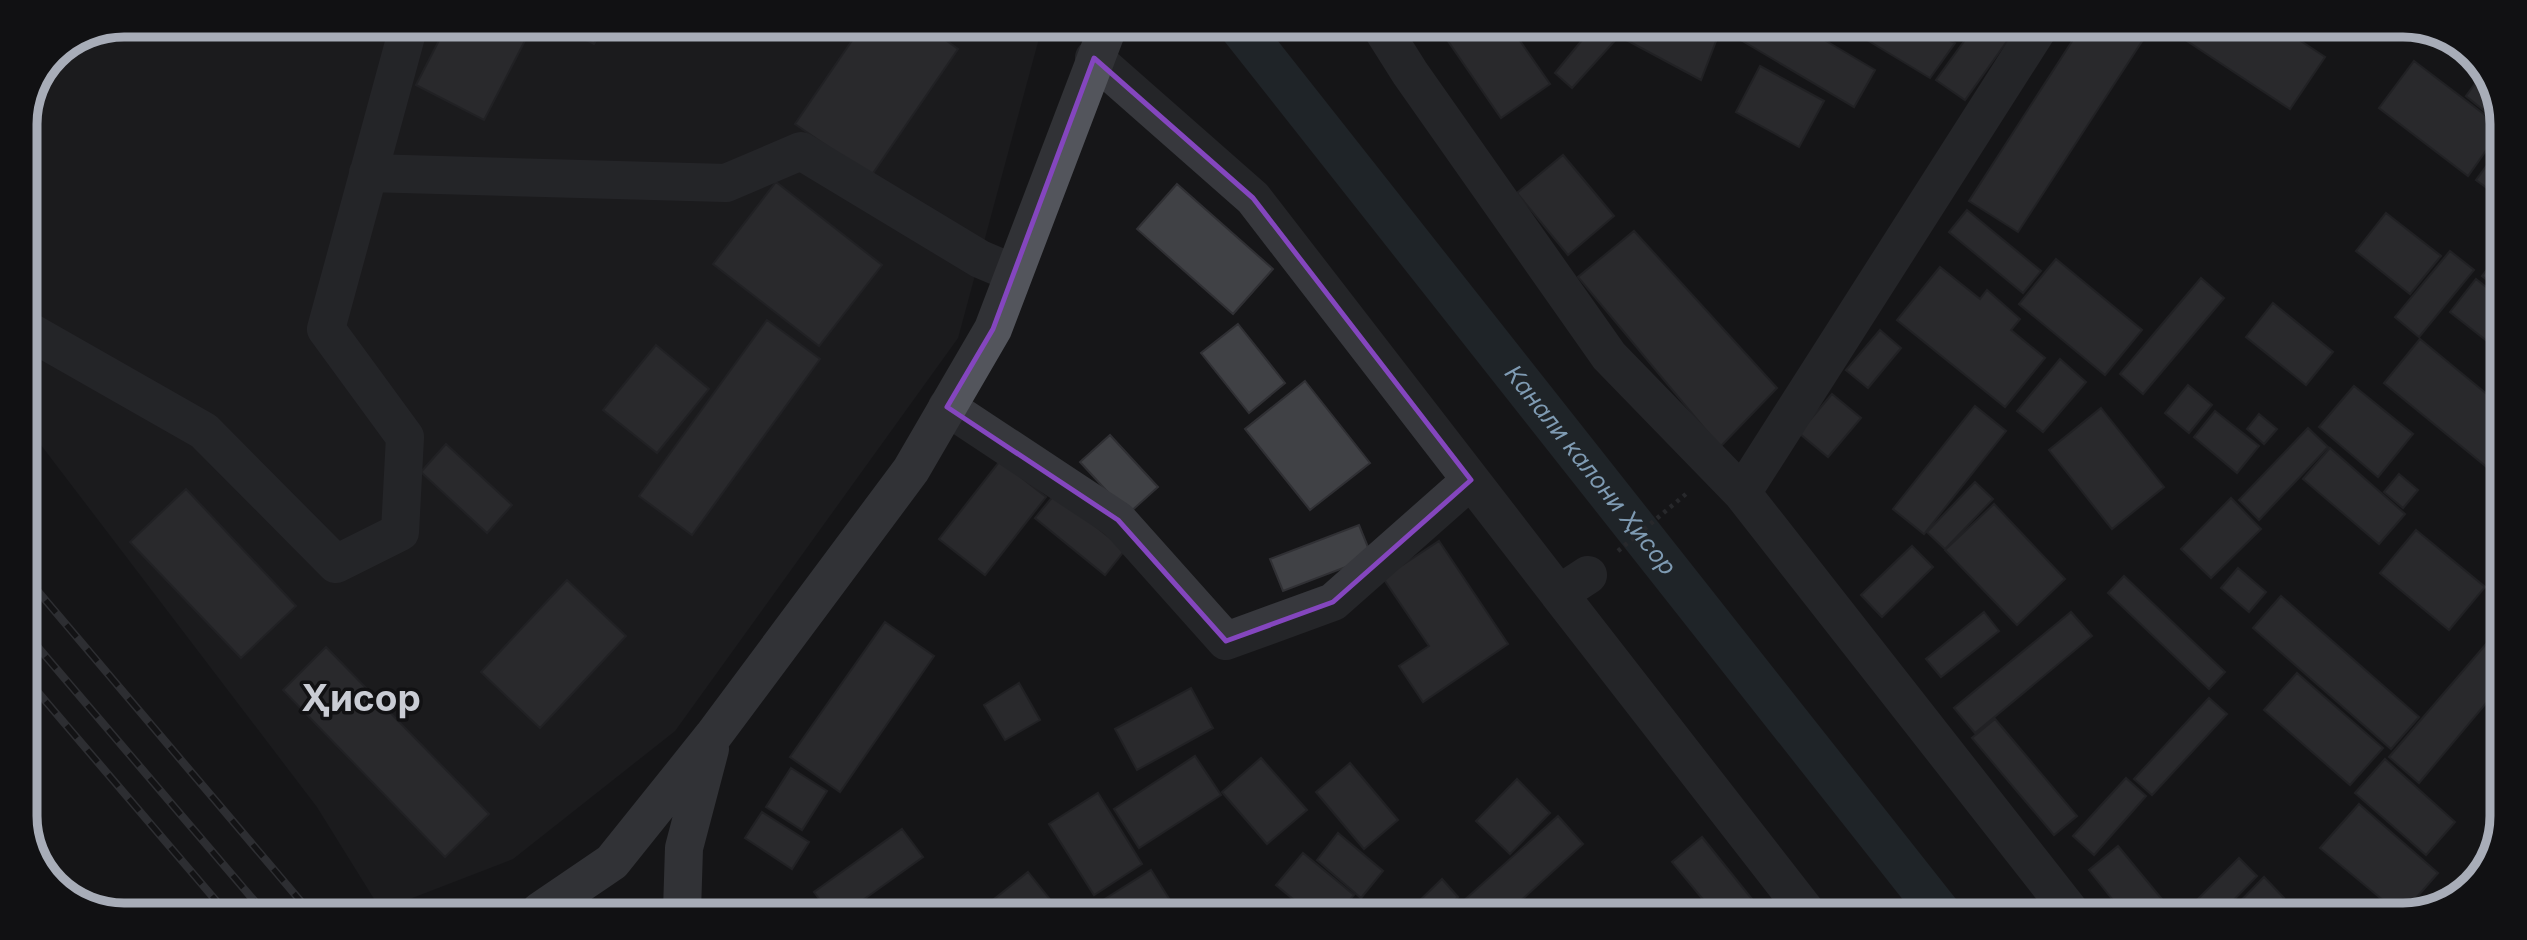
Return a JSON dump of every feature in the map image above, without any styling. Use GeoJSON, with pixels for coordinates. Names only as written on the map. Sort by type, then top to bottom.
{"type":"FeatureCollection","features":[{"type":"Feature","properties":{"kind":"main road"},"geometry":{"type":"LineString","coordinates":[[552,903],[612,862],[713,736],[911,470],[993,329],[1101,42]]}},
{"type":"Feature","properties":{"kind":"main road"},"geometry":{"type":"LineString","coordinates":[[682,903],[684,848],[713,736]]}},
{"type":"Feature","properties":{"kind":"street"},"geometry":{"type":"LineString","coordinates":[[37,336],[204,431],[336,564],[400,531],[405,437],[326,329],[406,37]]}},
{"type":"Feature","properties":{"kind":"street"},"geometry":{"type":"LineString","coordinates":[[1387,37],[1609,356],[1742,493],[2064,903]]}},
{"type":"Feature","properties":{"kind":"street"},"geometry":{"type":"LineString","coordinates":[[1742,493],[2033,37]]}},
{"type":"Feature","properties":{"kind":"street"},"geometry":{"type":"LineString","coordinates":[[1101,42],[1253,198],[1471,480],[1574,584],[1800,903]]}},
{"type":"Feature","properties":{"kind":"street"},"geometry":{"type":"LineString","coordinates":[[368,173],[726,183],[801,151],[980,259],[1013,273]]}},
{"type":"Feature","properties":{"kind":"street"},"geometry":{"type":"LineString","coordinates":[[947,407],[1118,520],[1226,641],[1333,602],[1471,480]]}},
{"type":"Feature","properties":{"kind":"path"},"geometry":{"type":"LineString","coordinates":[[1574,584],[1678,504]]}},
{"type":"Feature","properties":{"kind":"highlighted area"},"geometry":{"type":"Polygon","coordinates":[[[1094,58],[1253,198],[1471,480],[1333,602],[1226,641],[1118,520],[947,407],[993,329],[1094,58]]]}},
{"type":"Feature","properties":{"kind":"shaded area"},"geometry":{"type":"Polygon","coordinates":[[[123,37],[1039,37],[958,338],[675,731],[513,859],[399,903],[377,903],[317,807],[37,440],[38,106],[51,75],[62,62],[90,43],[123,37]]]}},
{"type":"Feature","properties":{"kind":"building"},"geometry":{"type":"Polygon","coordinates":[[[441,37],[527,37],[484,120],[416,85],[441,37]]]}},
{"type":"Feature","properties":{"kind":"building"},"geometry":{"type":"Polygon","coordinates":[[[580,37],[598,37],[594,44],[580,37]]]}},
{"type":"Feature","properties":{"kind":"building"},"geometry":{"type":"Polygon","coordinates":[[[854,37],[941,37],[958,49],[871,176],[795,124],[854,37]]]}},
{"type":"Feature","properties":{"kind":"building"},"geometry":{"type":"Polygon","coordinates":[[[1445,37],[1517,37],[1550,84],[1501,118],[1445,37]]]}},
{"type":"Feature","properties":{"kind":"building"},"geometry":{"type":"Polygon","coordinates":[[[1585,37],[1618,37],[1572,88],[1555,73],[1585,37]]]}},
{"type":"Feature","properties":{"kind":"building"},"geometry":{"type":"Polygon","coordinates":[[[1621,37],[1718,37],[1701,80],[1621,37]]]}},
{"type":"Feature","properties":{"kind":"building"},"geometry":{"type":"Polygon","coordinates":[[[1736,37],[1819,37],[1875,70],[1854,107],[1736,37]]]}},
{"type":"Feature","properties":{"kind":"building"},"geometry":{"type":"Polygon","coordinates":[[[1862,37],[1943,37],[1955,43],[1930,78],[1862,37]]]}},
{"type":"Feature","properties":{"kind":"building"},"geometry":{"type":"Polygon","coordinates":[[[1967,37],[2010,37],[1965,100],[1936,80],[1967,37]]]}},
{"type":"Feature","properties":{"kind":"building"},"geometry":{"type":"Polygon","coordinates":[[[2075,37],[2145,37],[2018,232],[1969,201],[2075,37]]]}},
{"type":"Feature","properties":{"kind":"building"},"geometry":{"type":"Polygon","coordinates":[[[2181,37],[2295,37],[2325,57],[2290,109],[2181,37]]]}},
{"type":"Feature","properties":{"kind":"building"},"geometry":{"type":"Polygon","coordinates":[[[2414,61],[2490,119],[2490,145],[2468,176],[2379,108],[2414,61]]]}},
{"type":"Feature","properties":{"kind":"building"},"geometry":{"type":"Polygon","coordinates":[[[1760,66],[1824,101],[1799,147],[1736,112],[1760,66]]]}},
{"type":"Feature","properties":{"kind":"building"},"geometry":{"type":"Polygon","coordinates":[[[2477,81],[2480,83],[2490,115],[2466,96],[2477,81]]]}},
{"type":"Feature","properties":{"kind":"building"},"geometry":{"type":"Polygon","coordinates":[[[1563,155],[1614,216],[1568,255],[1517,193],[1563,155]]]}},
{"type":"Feature","properties":{"kind":"building"},"geometry":{"type":"Polygon","coordinates":[[[2490,161],[2490,190],[2476,180],[2490,161]]]}},
{"type":"Feature","properties":{"kind":"building"},"geometry":{"type":"Polygon","coordinates":[[[776,182],[882,265],[819,346],[713,264],[776,182]]]}},
{"type":"Feature","properties":{"kind":"building"},"geometry":{"type":"Polygon","coordinates":[[[1177,184],[1273,269],[1233,314],[1137,229],[1177,184]]]}},
{"type":"Feature","properties":{"kind":"building"},"geometry":{"type":"Polygon","coordinates":[[[1967,210],[2041,271],[2023,293],[1949,232],[1967,210]]]}},
{"type":"Feature","properties":{"kind":"building"},"geometry":{"type":"Polygon","coordinates":[[[2386,213],[2441,256],[2410,294],[2356,251],[2386,213]]]}},
{"type":"Feature","properties":{"kind":"building"},"geometry":{"type":"Polygon","coordinates":[[[1634,231],[1777,388],[1720,447],[1578,277],[1634,231]]]}},
{"type":"Feature","properties":{"kind":"building"},"geometry":{"type":"Polygon","coordinates":[[[2450,251],[2474,270],[2419,337],[2395,317],[2450,251]]]}},
{"type":"Feature","properties":{"kind":"building"},"geometry":{"type":"Polygon","coordinates":[[[2056,259],[2142,330],[2105,375],[2019,304],[2056,259]]]}},
{"type":"Feature","properties":{"kind":"building"},"geometry":{"type":"Polygon","coordinates":[[[2490,265],[2490,282],[2482,276],[2490,265]]]}},
{"type":"Feature","properties":{"kind":"building"},"geometry":{"type":"Polygon","coordinates":[[[1940,267],[1980,299],[1987,290],[2020,319],[2011,330],[2045,358],[2005,407],[1897,320],[1940,267]]]}},
{"type":"Feature","properties":{"kind":"building"},"geometry":{"type":"Polygon","coordinates":[[[2201,278],[2224,298],[2143,394],[2120,374],[2201,278]]]}},
{"type":"Feature","properties":{"kind":"building"},"geometry":{"type":"Polygon","coordinates":[[[2476,279],[2490,290],[2490,343],[2450,312],[2476,279]]]}},
{"type":"Feature","properties":{"kind":"building"},"geometry":{"type":"Polygon","coordinates":[[[2273,303],[2333,352],[2306,385],[2246,337],[2273,303]]]}},
{"type":"Feature","properties":{"kind":"building"},"geometry":{"type":"Polygon","coordinates":[[[767,320],[820,359],[692,535],[639,496],[767,320]]]}},
{"type":"Feature","properties":{"kind":"building"},"geometry":{"type":"Polygon","coordinates":[[[1238,324],[1285,383],[1249,413],[1201,353],[1238,324]]]}},
{"type":"Feature","properties":{"kind":"building"},"geometry":{"type":"Polygon","coordinates":[[[1880,330],[1901,348],[1868,388],[1846,370],[1880,330]]]}},
{"type":"Feature","properties":{"kind":"building"},"geometry":{"type":"Polygon","coordinates":[[[2420,339],[2490,397],[2490,466],[2488,468],[2384,383],[2420,339]]]}},
{"type":"Feature","properties":{"kind":"building"},"geometry":{"type":"Polygon","coordinates":[[[656,345],[709,389],[657,453],[603,410],[656,345]]]}},
{"type":"Feature","properties":{"kind":"building"},"geometry":{"type":"Polygon","coordinates":[[[2060,359],[2086,382],[2043,432],[2017,411],[2060,359]]]}},
{"type":"Feature","properties":{"kind":"building"},"geometry":{"type":"Polygon","coordinates":[[[1305,381],[1370,463],[1310,510],[1245,429],[1305,381]]]}},
{"type":"Feature","properties":{"kind":"building"},"geometry":{"type":"Polygon","coordinates":[[[2188,385],[2212,405],[2189,433],[2165,413],[2188,385]]]}},
{"type":"Feature","properties":{"kind":"building"},"geometry":{"type":"Polygon","coordinates":[[[2354,386],[2413,434],[2378,477],[2319,427],[2354,386]]]}},
{"type":"Feature","properties":{"kind":"building"},"geometry":{"type":"Polygon","coordinates":[[[1832,394],[1861,418],[1828,457],[1799,433],[1832,394]]]}},
{"type":"Feature","properties":{"kind":"building"},"geometry":{"type":"Polygon","coordinates":[[[1975,406],[2006,431],[1924,534],[1893,509],[1975,406]]]}},
{"type":"Feature","properties":{"kind":"building"},"geometry":{"type":"Polygon","coordinates":[[[2101,408],[2164,487],[2112,529],[2049,450],[2101,408]]]}},
{"type":"Feature","properties":{"kind":"building"},"geometry":{"type":"Polygon","coordinates":[[[2215,411],[2259,446],[2237,473],[2194,437],[2215,411]]]}},
{"type":"Feature","properties":{"kind":"building"},"geometry":{"type":"Polygon","coordinates":[[[2259,414],[2277,429],[2264,444],[2247,429],[2259,414]]]}},
{"type":"Feature","properties":{"kind":"building"},"geometry":{"type":"Polygon","coordinates":[[[2308,428],[2328,447],[2259,520],[2239,500],[2308,428]]]}},
{"type":"Feature","properties":{"kind":"building"},"geometry":{"type":"Polygon","coordinates":[[[1110,435],[1158,487],[1128,514],[1080,462],[1110,435]]]}},
{"type":"Feature","properties":{"kind":"building"},"geometry":{"type":"Polygon","coordinates":[[[446,444],[512,505],[487,533],[421,472],[446,444]]]}},
{"type":"Feature","properties":{"kind":"building"},"geometry":{"type":"Polygon","coordinates":[[[2330,448],[2405,514],[2379,544],[2303,479],[2330,448]]]}},
{"type":"Feature","properties":{"kind":"building"},"geometry":{"type":"Polygon","coordinates":[[[1000,461],[1046,497],[985,575],[939,539],[1000,461]]]}},
{"type":"Feature","properties":{"kind":"building"},"geometry":{"type":"Polygon","coordinates":[[[2399,474],[2418,490],[2403,508],[2384,492],[2399,474]]]}},
{"type":"Feature","properties":{"kind":"building"},"geometry":{"type":"Polygon","coordinates":[[[1975,482],[1993,499],[1945,549],[1927,532],[1975,482]]]}},
{"type":"Feature","properties":{"kind":"building"},"geometry":{"type":"Polygon","coordinates":[[[186,489],[296,606],[241,658],[130,542],[186,489]]]}},
{"type":"Feature","properties":{"kind":"building"},"geometry":{"type":"Polygon","coordinates":[[[1055,494],[1125,550],[1105,575],[1035,518],[1055,494]]]}},
{"type":"Feature","properties":{"kind":"building"},"geometry":{"type":"Polygon","coordinates":[[[2231,498],[2261,529],[2211,578],[2181,549],[2231,498]]]}},
{"type":"Feature","properties":{"kind":"building"},"geometry":{"type":"Polygon","coordinates":[[[1994,504],[2065,579],[2017,625],[1945,550],[1994,504]]]}},
{"type":"Feature","properties":{"kind":"building"},"geometry":{"type":"Polygon","coordinates":[[[1359,525],[1372,557],[1283,591],[1270,559],[1359,525]]]}},
{"type":"Feature","properties":{"kind":"building"},"geometry":{"type":"Polygon","coordinates":[[[2416,530],[2485,587],[2449,630],[2380,573],[2416,530]]]}},
{"type":"Feature","properties":{"kind":"building"},"geometry":{"type":"Polygon","coordinates":[[[1439,541],[1508,644],[1423,702],[1399,666],[1429,646],[1383,578],[1439,541]]]}},
{"type":"Feature","properties":{"kind":"building"},"geometry":{"type":"Polygon","coordinates":[[[1912,546],[1933,567],[1882,617],[1861,595],[1912,546]]]}},
{"type":"Feature","properties":{"kind":"building"},"geometry":{"type":"Polygon","coordinates":[[[2238,568],[2266,592],[2249,612],[2221,588],[2238,568]]]}},
{"type":"Feature","properties":{"kind":"building"},"geometry":{"type":"Polygon","coordinates":[[[2124,576],[2225,672],[2209,689],[2108,593],[2124,576]]]}},
{"type":"Feature","properties":{"kind":"building"},"geometry":{"type":"Polygon","coordinates":[[[567,580],[626,636],[540,728],[481,672],[567,580]]]}},
{"type":"Feature","properties":{"kind":"building"},"geometry":{"type":"Polygon","coordinates":[[[2281,596],[2419,717],[2391,749],[2253,628],[2281,596]]]}},
{"type":"Feature","properties":{"kind":"building"},"geometry":{"type":"Polygon","coordinates":[[[1984,612],[1999,631],[1941,677],[1926,659],[1984,612]]]}},
{"type":"Feature","properties":{"kind":"building"},"geometry":{"type":"Polygon","coordinates":[[[2071,612],[2092,636],[1975,733],[1954,708],[2071,612]]]}},
{"type":"Feature","properties":{"kind":"building"},"geometry":{"type":"Polygon","coordinates":[[[885,622],[934,656],[840,792],[790,757],[885,622]]]}},
{"type":"Feature","properties":{"kind":"building"},"geometry":{"type":"Polygon","coordinates":[[[2490,639],[2490,699],[2419,783],[2389,757],[2490,639]]]}},
{"type":"Feature","properties":{"kind":"building"},"geometry":{"type":"Polygon","coordinates":[[[326,647],[489,814],[445,857],[283,690],[326,647]]]}},
{"type":"Feature","properties":{"kind":"building"},"geometry":{"type":"Polygon","coordinates":[[[2297,673],[2383,748],[2350,785],[2264,710],[2297,673]]]}},
{"type":"Feature","properties":{"kind":"building"},"geometry":{"type":"Polygon","coordinates":[[[1019,683],[1040,720],[1005,740],[984,705],[1019,683]]]}},
{"type":"Feature","properties":{"kind":"building"},"geometry":{"type":"Polygon","coordinates":[[[1191,688],[1213,728],[1137,770],[1115,729],[1191,688]]]}},
{"type":"Feature","properties":{"kind":"building"},"geometry":{"type":"Polygon","coordinates":[[[2209,698],[2227,714],[2152,795],[2134,779],[2209,698]]]}},
{"type":"Feature","properties":{"kind":"building"},"geometry":{"type":"Polygon","coordinates":[[[1995,719],[2077,816],[2054,835],[1972,738],[1995,719]]]}},
{"type":"Feature","properties":{"kind":"building"},"geometry":{"type":"Polygon","coordinates":[[[1195,756],[1221,795],[1139,848],[1114,809],[1195,756]]]}},
{"type":"Feature","properties":{"kind":"building"},"geometry":{"type":"Polygon","coordinates":[[[1261,758],[1307,810],[1267,844],[1222,792],[1261,758]]]}},
{"type":"Feature","properties":{"kind":"building"},"geometry":{"type":"Polygon","coordinates":[[[2385,759],[2455,822],[2426,855],[2355,793],[2385,759]]]}},
{"type":"Feature","properties":{"kind":"building"},"geometry":{"type":"Polygon","coordinates":[[[1350,763],[1398,820],[1364,849],[1316,792],[1350,763]]]}},
{"type":"Feature","properties":{"kind":"building"},"geometry":{"type":"Polygon","coordinates":[[[791,768],[827,791],[802,830],[766,807],[791,768]]]}},
{"type":"Feature","properties":{"kind":"building"},"geometry":{"type":"Polygon","coordinates":[[[2126,778],[2146,796],[2094,855],[2073,836],[2126,778]]]}},
{"type":"Feature","properties":{"kind":"building"},"geometry":{"type":"Polygon","coordinates":[[[1517,779],[1550,813],[1510,854],[1476,821],[1517,779]]]}},
{"type":"Feature","properties":{"kind":"building"},"geometry":{"type":"Polygon","coordinates":[[[1098,793],[1142,864],[1094,895],[1049,824],[1098,793]]]}},
{"type":"Feature","properties":{"kind":"building"},"geometry":{"type":"Polygon","coordinates":[[[2359,804],[2438,873],[2412,903],[2386,903],[2320,848],[2359,804]]]}},
{"type":"Feature","properties":{"kind":"building"},"geometry":{"type":"Polygon","coordinates":[[[762,812],[809,842],[792,869],[745,838],[762,812]]]}},
{"type":"Feature","properties":{"kind":"building"},"geometry":{"type":"Polygon","coordinates":[[[1558,816],[1583,844],[1518,903],[1461,903],[1558,816]]]}},
{"type":"Feature","properties":{"kind":"building"},"geometry":{"type":"Polygon","coordinates":[[[902,829],[923,857],[859,903],[822,903],[814,892],[902,829]]]}},
{"type":"Feature","properties":{"kind":"building"},"geometry":{"type":"Polygon","coordinates":[[[1338,833],[1383,871],[1361,898],[1317,860],[1338,833]]]}},
{"type":"Feature","properties":{"kind":"building"},"geometry":{"type":"Polygon","coordinates":[[[1702,837],[1755,903],[1706,903],[1672,862],[1702,837]]]}},
{"type":"Feature","properties":{"kind":"building"},"geometry":{"type":"Polygon","coordinates":[[[2118,846],[2165,903],[2115,903],[2089,870],[2118,846]]]}},
{"type":"Feature","properties":{"kind":"building"},"geometry":{"type":"Polygon","coordinates":[[[1303,853],[1354,895],[1347,903],[1298,903],[1276,885],[1303,853]]]}},
{"type":"Feature","properties":{"kind":"building"},"geometry":{"type":"Polygon","coordinates":[[[2239,858],[2257,876],[2231,903],[2194,903],[2239,858]]]}},
{"type":"Feature","properties":{"kind":"building"},"geometry":{"type":"Polygon","coordinates":[[[1151,870],[1172,903],[1099,903],[1151,870]]]}},
{"type":"Feature","properties":{"kind":"building"},"geometry":{"type":"Polygon","coordinates":[[[1028,872],[1053,903],[996,903],[993,900],[1028,872]]]}},
{"type":"Feature","properties":{"kind":"building"},"geometry":{"type":"Polygon","coordinates":[[[2264,877],[2284,898],[2279,903],[2239,903],[2264,877]]]}},
{"type":"Feature","properties":{"kind":"building"},"geometry":{"type":"Polygon","coordinates":[[[1442,879],[1458,897],[1452,903],[1417,903],[1442,879]]]}},
{"type":"Feature","properties":{"kind":"waterway","name":"Канали калони Ҳисор"},"geometry":{"type":"LineString","coordinates":[[1248,37],[1932,903]]}},
{"type":"Feature","properties":{"kind":"railway"},"geometry":{"type":"LineString","coordinates":[[37,590],[302,903]]}},
{"type":"Feature","properties":{"kind":"railway"},"geometry":{"type":"LineString","coordinates":[[37,646],[256,903]]}},
{"type":"Feature","properties":{"kind":"railway"},"geometry":{"type":"LineString","coordinates":[[37,691],[218,903]]}},
{"type":"Feature","properties":{"kind":"district","name":"Ҳисор"},"geometry":{"type":"Point","coordinates":[361,698]}}]}
